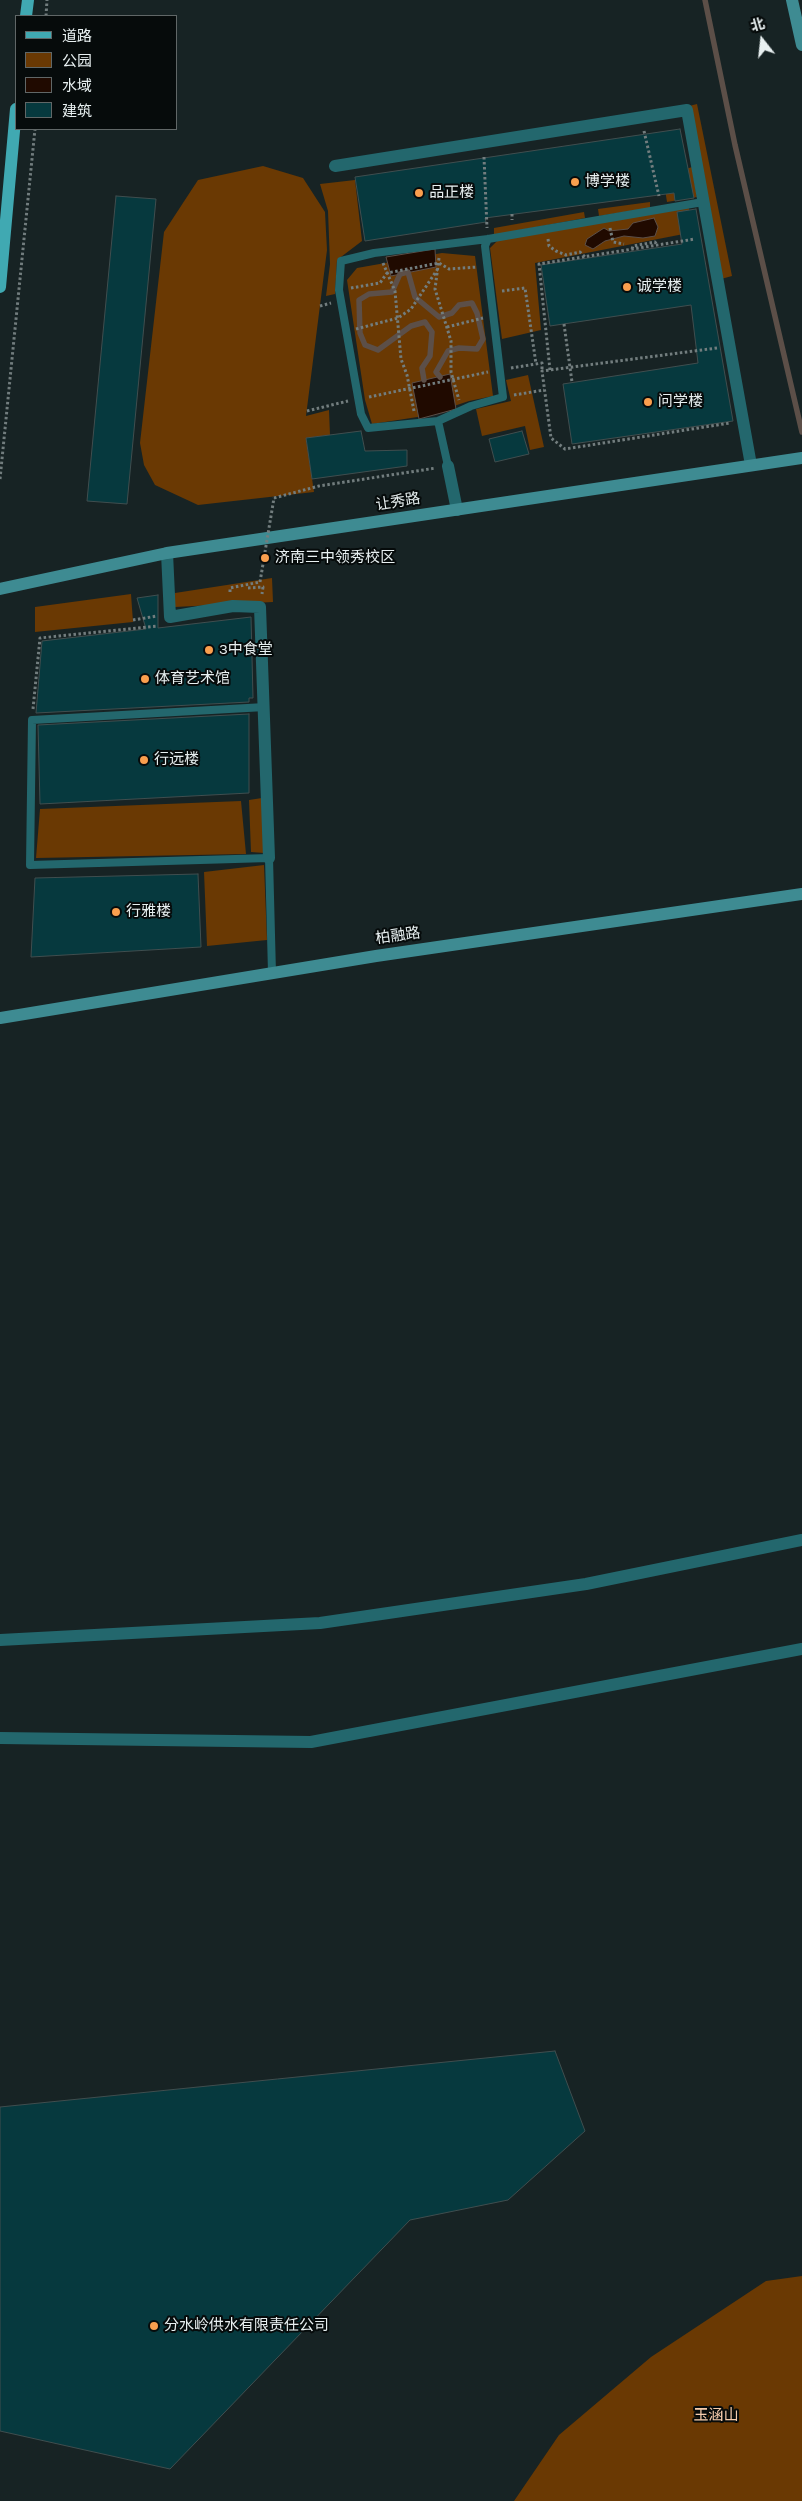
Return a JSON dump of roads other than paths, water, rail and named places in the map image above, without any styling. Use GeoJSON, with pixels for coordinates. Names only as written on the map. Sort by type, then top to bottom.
{"type":"FeatureCollection","features":[{"type":"Feature","properties":{"kind":"main road"},"geometry":{"type":"LineString","coordinates":[[26,15],[28,0]]}},
{"type":"Feature","properties":{"kind":"main road"},"geometry":{"type":"LineString","coordinates":[[0,287],[15,120]]}},
{"type":"Feature","properties":{"kind":"street"},"geometry":{"type":"LineString","coordinates":[[792,0],[802,45]]}},
{"type":"Feature","properties":{"kind":"street"},"geometry":{"type":"LineString","coordinates":[[335,166],[687,110],[751,465]]}},
{"type":"Feature","properties":{"kind":"street","name":"让秀路"},"geometry":{"type":"LineString","coordinates":[[0,589],[167,553],[802,458]]}},
{"type":"Feature","properties":{"kind":"street"},"geometry":{"type":"LineString","coordinates":[[448,466],[457,510]]}},
{"type":"Feature","properties":{"kind":"street"},"geometry":{"type":"LineString","coordinates":[[167,553],[170,617],[233,606],[260,607],[269,858]]}},
{"type":"Feature","properties":{"kind":"street","name":"柏融路"},"geometry":{"type":"LineString","coordinates":[[0,1018],[272,973],[802,894]]}},
{"type":"Feature","properties":{"kind":"street"},"geometry":{"type":"LineString","coordinates":[[0,1640],[320,1623],[586,1584],[802,1540]]}},
{"type":"Feature","properties":{"kind":"street"},"geometry":{"type":"LineString","coordinates":[[0,1738],[311,1742],[802,1649]]}},
{"type":"Feature","properties":{"kind":"lane"},"geometry":{"type":"LineString","coordinates":[[488,239],[485,246],[503,397],[462,410],[438,422],[368,428],[361,414],[339,290],[341,261],[374,254],[488,239],[703,202]]}},
{"type":"Feature","properties":{"kind":"lane"},"geometry":{"type":"LineString","coordinates":[[438,422],[448,466]]}},
{"type":"Feature","properties":{"kind":"lane"},"geometry":{"type":"LineString","coordinates":[[264,707],[32,720],[30,865],[269,858],[272,973]]}},
{"type":"Feature","properties":{"kind":"water"},"geometry":{"type":"Polygon","coordinates":[[[654,218],[658,227],[655,236],[643,238],[624,236],[605,241],[593,249],[585,245],[587,239],[604,228],[609,231],[628,229],[633,223],[654,218]]]}},
{"type":"Feature","properties":{"kind":"water"},"geometry":{"type":"Polygon","coordinates":[[[435,249],[436,267],[391,276],[386,257],[435,249]]]}},
{"type":"Feature","properties":{"kind":"water"},"geometry":{"type":"Polygon","coordinates":[[[450,374],[456,409],[419,419],[412,383],[450,374]]]}},
{"type":"Feature","properties":{"kind":"waterway"},"geometry":{"type":"LineString","coordinates":[[705,0],[735,145],[802,432]]}},
{"type":"Feature","properties":{"kind":"waterway"},"geometry":{"type":"LineString","coordinates":[[424,380],[422,368],[430,356],[432,332],[425,322],[411,326],[378,350],[365,345],[360,333],[359,300],[369,294],[392,292],[400,274],[408,272],[415,297],[439,317],[452,313],[459,305],[472,303],[477,313],[483,339],[477,349],[459,348],[448,351],[436,372],[440,377]]}},
{"type":"Feature","properties":{"kind":"place","name":"博学楼"},"geometry":{"type":"Point","coordinates":[575,182]}},
{"type":"Feature","properties":{"kind":"place","name":"品正楼"},"geometry":{"type":"Point","coordinates":[419,193]}},
{"type":"Feature","properties":{"kind":"place","name":"诚学楼"},"geometry":{"type":"Point","coordinates":[627,287]}},
{"type":"Feature","properties":{"kind":"place","name":"问学楼"},"geometry":{"type":"Point","coordinates":[648,402]}},
{"type":"Feature","properties":{"kind":"place","name":"济南三中领秀校区"},"geometry":{"type":"Point","coordinates":[265,558]}},
{"type":"Feature","properties":{"kind":"place","name":"3中食堂"},"geometry":{"type":"Point","coordinates":[209,650]}},
{"type":"Feature","properties":{"kind":"place","name":"体育艺术馆"},"geometry":{"type":"Point","coordinates":[145,679]}},
{"type":"Feature","properties":{"kind":"place","name":"行远楼"},"geometry":{"type":"Point","coordinates":[144,760]}},
{"type":"Feature","properties":{"kind":"place","name":"行雅楼"},"geometry":{"type":"Point","coordinates":[116,912]}},
{"type":"Feature","properties":{"kind":"place","name":"分水岭供水有限责任公司"},"geometry":{"type":"Point","coordinates":[154,2326]}},
{"type":"Feature","properties":{"kind":"park label","name":"玉涵山"},"geometry":{"type":"Point","coordinates":[716,2416]}}]}
